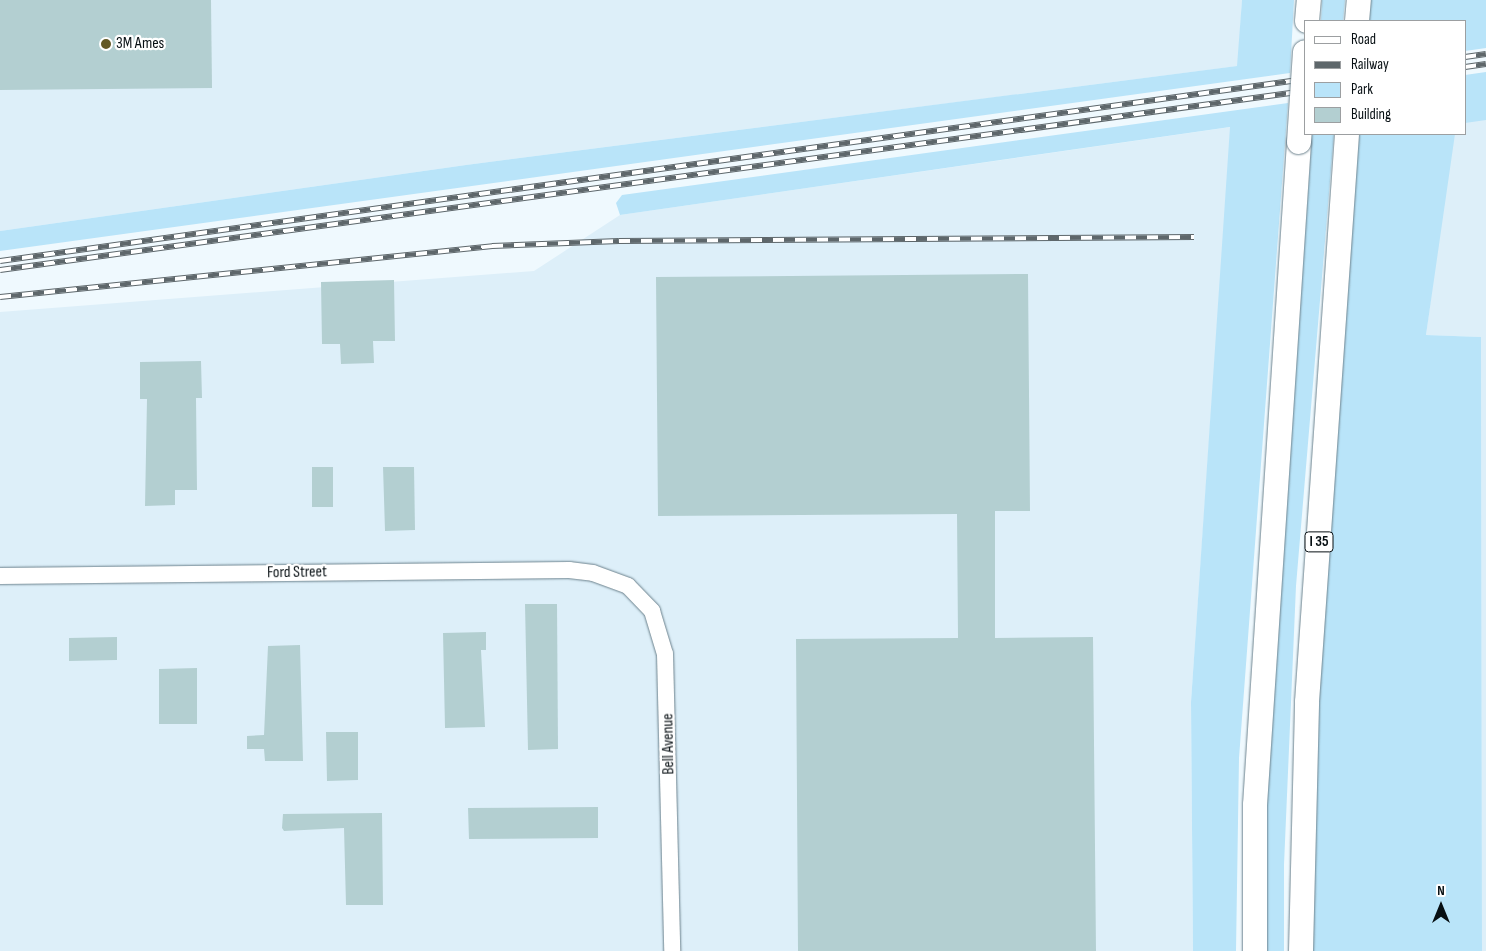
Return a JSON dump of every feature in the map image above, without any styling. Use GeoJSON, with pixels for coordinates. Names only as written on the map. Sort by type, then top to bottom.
{"type":"FeatureCollection","features":[{"type":"Feature","properties":{"kind":"highway"},"geometry":{"type":"LineString","coordinates":[[1307,20],[1308,0]]}},
{"type":"Feature","properties":{"kind":"highway"},"geometry":{"type":"LineString","coordinates":[[1357,20],[1359,0]]}},
{"type":"Feature","properties":{"kind":"highway"},"geometry":{"type":"LineString","coordinates":[[1255,951],[1255,805],[1304,67]]}},
{"type":"Feature","properties":{"kind":"highway","name":"I 35"},"geometry":{"type":"LineString","coordinates":[[1301,951],[1307,702],[1347,135]]}},
{"type":"Feature","properties":{"kind":"street","name":"Ford Street"},"geometry":{"type":"LineString","coordinates":[[0,576],[569,570],[593,573]]}},
{"type":"Feature","properties":{"kind":"street","name":"Bell Avenue"},"geometry":{"type":"LineString","coordinates":[[593,573],[613,579],[641,597],[652,611],[662,639],[668,707],[672,951]]}},
{"type":"Feature","properties":{"kind":"shaded area"},"geometry":{"type":"Polygon","coordinates":[[[0,0],[1242,0],[1238,66],[466,165],[0,231],[0,0]]]}},
{"type":"Feature","properties":{"kind":"shaded area"},"geometry":{"type":"Polygon","coordinates":[[[1486,108],[1486,951],[1482,951],[1481,337],[1426,335],[1445,189],[1441,135],[1466,135],[1466,111],[1486,108]]]}},
{"type":"Feature","properties":{"kind":"shaded area"},"geometry":{"type":"Polygon","coordinates":[[[1231,127],[1191,702],[1193,951],[0,951],[0,312],[534,271],[620,215],[1231,127]]]}},
{"type":"Feature","properties":{"kind":"green space"},"geometry":{"type":"Polygon","coordinates":[[[1242,0],[1294,0],[1290,73],[0,251],[0,231],[466,165],[1237,66],[1242,0]]]}},
{"type":"Feature","properties":{"kind":"green space"},"geometry":{"type":"Polygon","coordinates":[[[1322,0],[1345,0],[1343,20],[1321,20],[1322,0]]]}},
{"type":"Feature","properties":{"kind":"green space"},"geometry":{"type":"Polygon","coordinates":[[[1371,0],[1486,0],[1486,48],[1466,51],[1466,20],[1369,20],[1371,0]]]}},
{"type":"Feature","properties":{"kind":"green space"},"geometry":{"type":"Polygon","coordinates":[[[1486,72],[1486,120],[1466,123],[1466,75],[1486,72]]]}},
{"type":"Feature","properties":{"kind":"green space"},"geometry":{"type":"Polygon","coordinates":[[[1288,103],[1239,758],[1236,951],[1193,951],[1191,702],[1230,127],[620,215],[616,203],[622,195],[1288,103]]]}},
{"type":"Feature","properties":{"kind":"green space"},"geometry":{"type":"Polygon","coordinates":[[[1312,135],[1334,135],[1296,586],[1284,865],[1284,951],[1266,951],[1264,820],[1312,135]]]}},
{"type":"Feature","properties":{"kind":"green space"},"geometry":{"type":"Polygon","coordinates":[[[1359,135],[1455,135],[1426,335],[1481,337],[1482,951],[1313,951],[1312,836],[1317,703],[1359,135]]]}},
{"type":"Feature","properties":{"kind":"building","name":"3M Ames"},"geometry":{"type":"Polygon","coordinates":[[[0,0],[211,0],[212,88],[0,90],[0,0]]]}},
{"type":"Feature","properties":{"kind":"building"},"geometry":{"type":"Polygon","coordinates":[[[1028,274],[1030,511],[995,511],[995,638],[1093,637],[1096,951],[798,951],[796,639],[958,638],[957,514],[658,516],[656,277],[1028,274]]]}},
{"type":"Feature","properties":{"kind":"building"},"geometry":{"type":"Polygon","coordinates":[[[394,280],[395,341],[373,341],[374,363],[341,364],[340,344],[322,344],[321,282],[394,280]]]}},
{"type":"Feature","properties":{"kind":"building"},"geometry":{"type":"Polygon","coordinates":[[[201,361],[202,398],[196,398],[197,490],[175,490],[175,505],[145,506],[147,399],[140,399],[140,362],[201,361]]]}},
{"type":"Feature","properties":{"kind":"building"},"geometry":{"type":"Polygon","coordinates":[[[312,467],[333,467],[333,507],[312,507],[312,467]]]}},
{"type":"Feature","properties":{"kind":"building"},"geometry":{"type":"Polygon","coordinates":[[[383,467],[414,467],[415,530],[385,531],[383,467]]]}},
{"type":"Feature","properties":{"kind":"building"},"geometry":{"type":"Polygon","coordinates":[[[525,604],[557,604],[558,749],[528,750],[525,604]]]}},
{"type":"Feature","properties":{"kind":"building"},"geometry":{"type":"Polygon","coordinates":[[[486,632],[486,650],[481,650],[485,727],[445,728],[443,633],[486,632]]]}},
{"type":"Feature","properties":{"kind":"building"},"geometry":{"type":"Polygon","coordinates":[[[117,637],[117,660],[69,661],[69,638],[117,637]]]}},
{"type":"Feature","properties":{"kind":"building"},"geometry":{"type":"Polygon","coordinates":[[[300,645],[303,761],[265,761],[264,749],[247,749],[247,736],[264,735],[268,646],[300,645]]]}},
{"type":"Feature","properties":{"kind":"building"},"geometry":{"type":"Polygon","coordinates":[[[197,668],[197,724],[159,724],[159,669],[197,668]]]}},
{"type":"Feature","properties":{"kind":"building"},"geometry":{"type":"Polygon","coordinates":[[[326,732],[358,732],[358,780],[327,781],[326,732]]]}},
{"type":"Feature","properties":{"kind":"building"},"geometry":{"type":"Polygon","coordinates":[[[598,807],[598,838],[469,839],[468,808],[598,807]]]}},
{"type":"Feature","properties":{"kind":"building"},"geometry":{"type":"Polygon","coordinates":[[[382,813],[383,905],[346,905],[344,828],[284,831],[282,828],[283,814],[382,813]]]}},
{"type":"Feature","properties":{"kind":"railway"},"geometry":{"type":"LineString","coordinates":[[1466,57],[1486,54]]}},
{"type":"Feature","properties":{"kind":"railway"},"geometry":{"type":"LineString","coordinates":[[1466,67],[1486,64]]}},
{"type":"Feature","properties":{"kind":"railway"},"geometry":{"type":"LineString","coordinates":[[0,261],[1304,79]]}},
{"type":"Feature","properties":{"kind":"railway"},"geometry":{"type":"LineString","coordinates":[[0,270],[1304,91]]}},
{"type":"Feature","properties":{"kind":"railway"},"geometry":{"type":"LineString","coordinates":[[0,297],[492,246],[619,241],[1194,237]]}},
{"type":"Feature","properties":{"kind":"place","name":"3M Ames"},"geometry":{"type":"Point","coordinates":[106,44]}}]}
